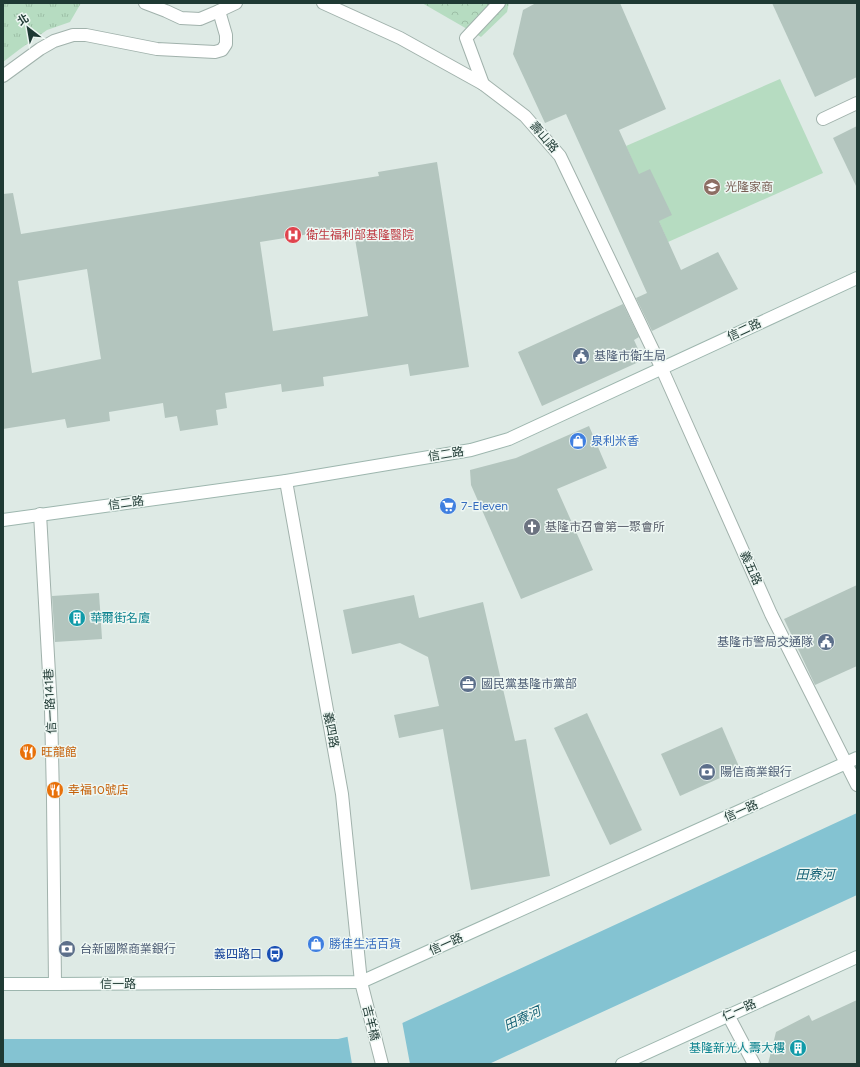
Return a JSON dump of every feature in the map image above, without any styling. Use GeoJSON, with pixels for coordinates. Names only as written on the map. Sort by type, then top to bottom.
{"type":"FeatureCollection","features":[{"type":"Feature","properties":{"kind":"street"},"geometry":{"type":"LineString","coordinates":[[145,3],[181,18],[200,19],[236,3]]}},
{"type":"Feature","properties":{"kind":"street","name":"壽山路"},"geometry":{"type":"LineString","coordinates":[[323,3],[400,38],[482,84],[525,116],[560,156],[662,369]]}},
{"type":"Feature","properties":{"kind":"street"},"geometry":{"type":"LineString","coordinates":[[482,84],[466,38],[499,3]]}},
{"type":"Feature","properties":{"kind":"street"},"geometry":{"type":"LineString","coordinates":[[3,76],[40,49],[54,41],[73,36],[86,35],[157,49],[215,52],[222,50],[226,44],[226,35],[219,11]]}},
{"type":"Feature","properties":{"kind":"street"},"geometry":{"type":"LineString","coordinates":[[823,119],[857,103]]}},
{"type":"Feature","properties":{"kind":"street","name":"信二路"},"geometry":{"type":"LineString","coordinates":[[3,520],[286,481],[471,450],[509,439],[857,278]]}},
{"type":"Feature","properties":{"kind":"street","name":"義五路"},"geometry":{"type":"LineString","coordinates":[[662,369],[771,614],[857,785]]}},
{"type":"Feature","properties":{"kind":"street","name":"義四路"},"geometry":{"type":"LineString","coordinates":[[286,481],[342,794],[361,982]]}},
{"type":"Feature","properties":{"kind":"street","name":"信一路141巷"},"geometry":{"type":"LineString","coordinates":[[40,514],[54,798],[55,984]]}},
{"type":"Feature","properties":{"kind":"street","name":"信一路"},"geometry":{"type":"LineString","coordinates":[[3,984],[361,982],[857,758]]}},
{"type":"Feature","properties":{"kind":"street","name":"仁一路"},"geometry":{"type":"LineString","coordinates":[[622,1064],[857,956]]}},
{"type":"Feature","properties":{"kind":"street","name":"吉羊橋"},"geometry":{"type":"LineString","coordinates":[[361,982],[382,1064]]}},
{"type":"Feature","properties":{"kind":"street"},"geometry":{"type":"LineString","coordinates":[[728,1015],[754,1064]]}},
{"type":"Feature","properties":{"kind":"green space"},"geometry":{"type":"Polygon","coordinates":[[[3,3],[81,3],[70,22],[47,30],[3,62],[3,3]]]}},
{"type":"Feature","properties":{"kind":"green space"},"geometry":{"type":"Polygon","coordinates":[[[422,3],[509,3],[507,12],[481,37],[422,3]]]}},
{"type":"Feature","properties":{"kind":"green space"},"geometry":{"type":"Polygon","coordinates":[[[780,79],[823,173],[668,242],[626,146],[780,79]]]}},
{"type":"Feature","properties":{"kind":"water","name":"田寮河"},"geometry":{"type":"Polygon","coordinates":[[[857,813],[857,895],[489,1064],[3,1064],[3,1039],[338,1039],[398,1025],[857,813]]]}},
{"type":"Feature","properties":{"kind":"pier"},"geometry":{"type":"Polygon","coordinates":[[[402,1021],[410,1064],[352,1064],[347,1034],[402,1021]]]}},
{"type":"Feature","properties":{"kind":"building"},"geometry":{"type":"Polygon","coordinates":[[[536,3],[620,3],[666,109],[619,130],[639,174],[650,169],[672,215],[659,221],[681,270],[718,252],[738,289],[652,331],[636,298],[647,293],[566,114],[545,123],[513,54],[523,10],[536,3]]]}},
{"type":"Feature","properties":{"kind":"building"},"geometry":{"type":"Polygon","coordinates":[[[772,3],[857,3],[857,77],[815,97],[772,3]]]}},
{"type":"Feature","properties":{"kind":"building"},"geometry":{"type":"Polygon","coordinates":[[[857,126],[857,188],[833,138],[857,126]]]}},
{"type":"Feature","properties":{"kind":"building"},"geometry":{"type":"Polygon","coordinates":[[[437,162],[469,367],[410,376],[408,364],[323,377],[324,386],[282,392],[281,384],[225,393],[227,408],[216,410],[218,425],[180,431],[177,416],[165,418],[163,403],[109,412],[110,421],[67,428],[65,419],[3,429],[3,194],[13,193],[21,234],[379,176],[378,172],[437,162]],[[353,227],[260,242],[273,331],[368,316],[353,227]],[[87,269],[18,281],[32,373],[101,359],[87,269]]]}},
{"type":"Feature","properties":{"kind":"building","name":"基隆市衛生局"},"geometry":{"type":"Polygon","coordinates":[[[623,304],[639,337],[634,340],[643,360],[542,406],[518,352],[623,304]]]}},
{"type":"Feature","properties":{"kind":"building","name":"基隆市召會第一聚會所"},"geometry":{"type":"Polygon","coordinates":[[[589,426],[607,468],[557,489],[593,570],[521,599],[471,485],[470,470],[516,458],[589,426]]]}},
{"type":"Feature","properties":{"kind":"building","name":"基隆市警局交通隊"},"geometry":{"type":"Polygon","coordinates":[[[857,585],[857,666],[815,685],[784,619],[857,585]]]}},
{"type":"Feature","properties":{"kind":"building","name":"華爾街名廈"},"geometry":{"type":"Polygon","coordinates":[[[99,593],[102,639],[55,642],[52,596],[99,593]]]}},
{"type":"Feature","properties":{"kind":"building"},"geometry":{"type":"Polygon","coordinates":[[[414,595],[419,618],[483,602],[515,741],[526,739],[550,876],[471,890],[443,729],[399,738],[394,715],[439,706],[428,657],[400,643],[352,654],[343,610],[414,595]]]}},
{"type":"Feature","properties":{"kind":"building"},"geometry":{"type":"Polygon","coordinates":[[[587,713],[642,830],[610,845],[554,728],[587,713]]]}},
{"type":"Feature","properties":{"kind":"building"},"geometry":{"type":"Polygon","coordinates":[[[722,727],[740,769],[680,796],[661,754],[722,727]]]}},
{"type":"Feature","properties":{"kind":"building"},"geometry":{"type":"Polygon","coordinates":[[[857,1000],[857,1064],[768,1064],[776,1032],[809,1015],[812,1021],[857,1000]]]}},
{"type":"Feature","properties":{"kind":"place","name":"光隆家商"},"geometry":{"type":"Point","coordinates":[712,187]}},
{"type":"Feature","properties":{"kind":"place","name":"衛生福利部基隆醫院"},"geometry":{"type":"Point","coordinates":[293,235]}},
{"type":"Feature","properties":{"kind":"place","name":"基隆市衛生局"},"geometry":{"type":"Point","coordinates":[581,356]}},
{"type":"Feature","properties":{"kind":"place","name":"泉利米香"},"geometry":{"type":"Point","coordinates":[578,441]}},
{"type":"Feature","properties":{"kind":"place","name":"7-Eleven"},"geometry":{"type":"Point","coordinates":[448,506]}},
{"type":"Feature","properties":{"kind":"place","name":"基隆市召會第一聚會所"},"geometry":{"type":"Point","coordinates":[532,527]}},
{"type":"Feature","properties":{"kind":"place","name":"華爾街名廈"},"geometry":{"type":"Point","coordinates":[77,618]}},
{"type":"Feature","properties":{"kind":"place","name":"基隆市警局交通隊"},"geometry":{"type":"Point","coordinates":[826,642]}},
{"type":"Feature","properties":{"kind":"place","name":"國民黨基隆市黨部"},"geometry":{"type":"Point","coordinates":[468,684]}},
{"type":"Feature","properties":{"kind":"place","name":"旺龍館"},"geometry":{"type":"Point","coordinates":[28,752]}},
{"type":"Feature","properties":{"kind":"place","name":"陽信商業銀行"},"geometry":{"type":"Point","coordinates":[707,772]}},
{"type":"Feature","properties":{"kind":"place","name":"幸福10號店"},"geometry":{"type":"Point","coordinates":[55,790]}},
{"type":"Feature","properties":{"kind":"place","name":"勝佳生活百貨"},"geometry":{"type":"Point","coordinates":[316,944]}},
{"type":"Feature","properties":{"kind":"place","name":"台新國際商業銀行"},"geometry":{"type":"Point","coordinates":[67,949]}},
{"type":"Feature","properties":{"kind":"place","name":"義四路口"},"geometry":{"type":"Point","coordinates":[275,954]}},
{"type":"Feature","properties":{"kind":"place","name":"基隆新光人壽大樓"},"geometry":{"type":"Point","coordinates":[798,1048]}}]}
